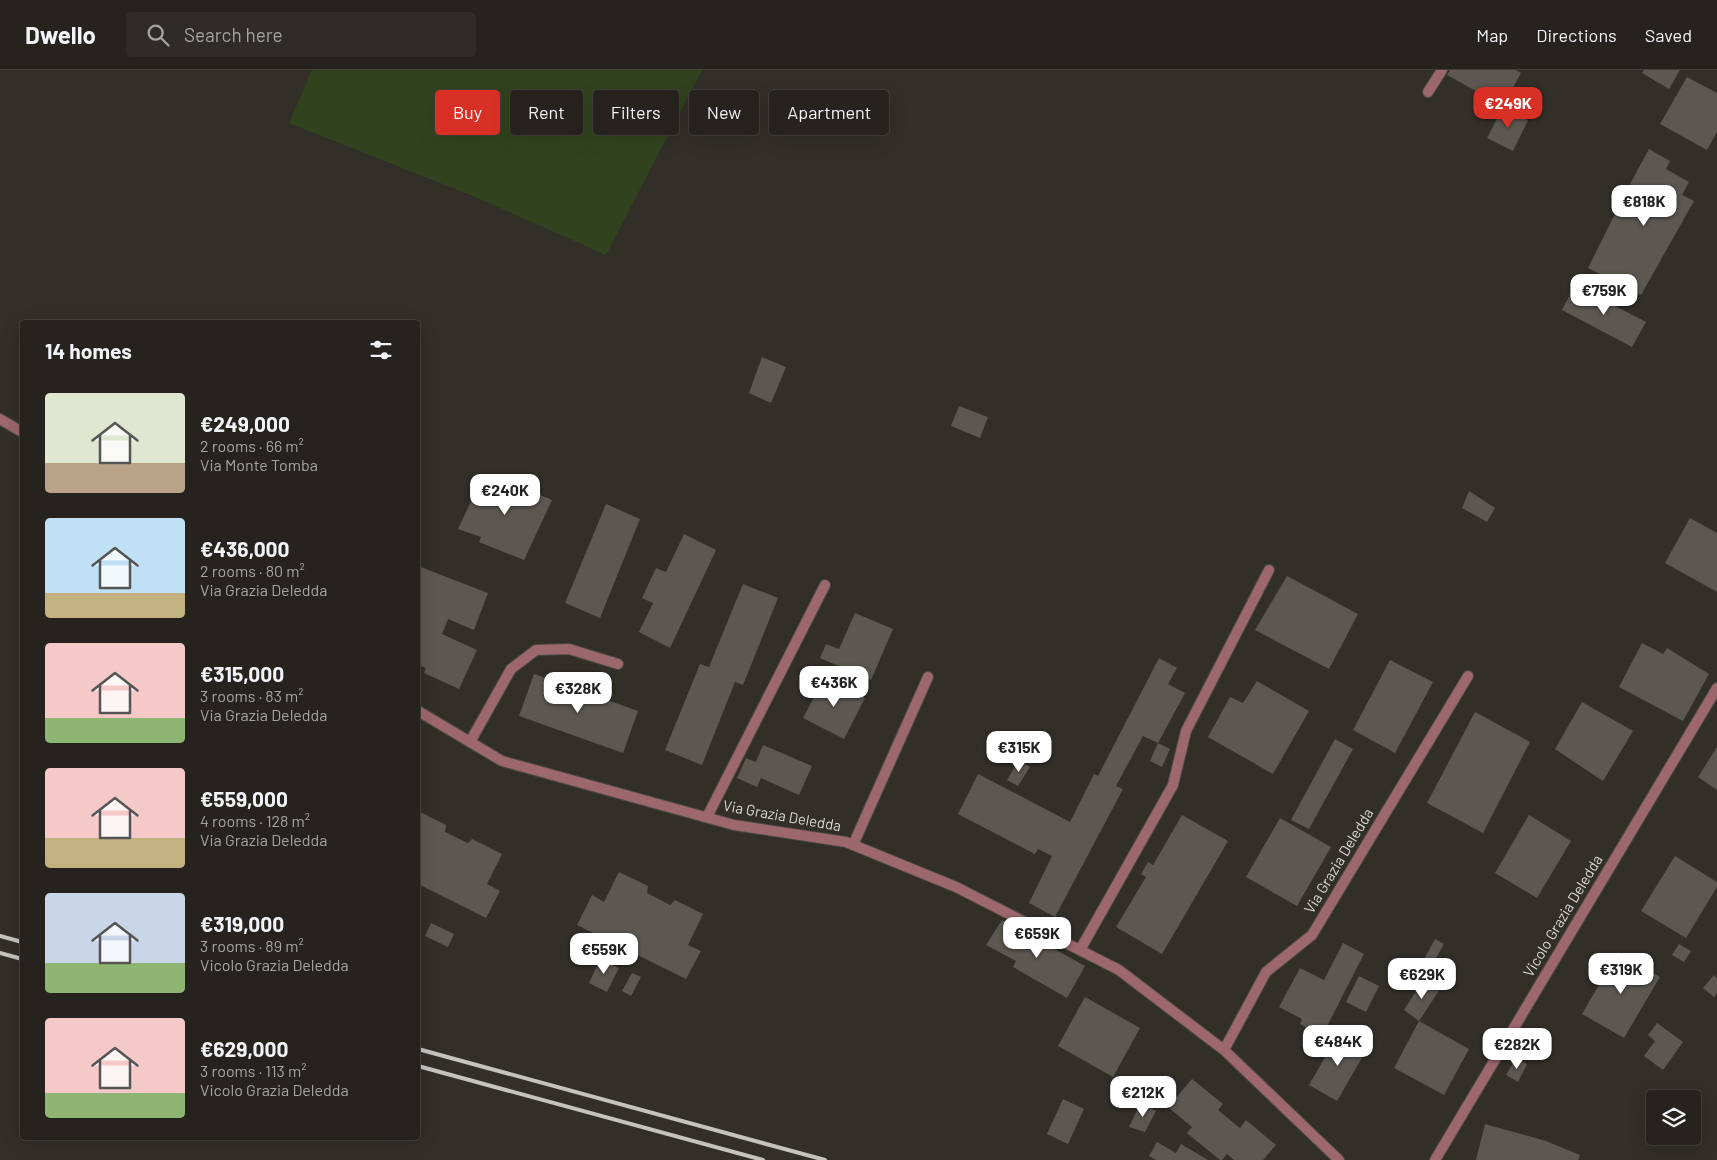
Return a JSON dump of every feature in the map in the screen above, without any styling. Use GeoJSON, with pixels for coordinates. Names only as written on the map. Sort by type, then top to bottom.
{"type":"FeatureCollection","features":[{"type":"Feature","properties":{"kind":"street"},"geometry":{"type":"LineString","coordinates":[[1428,92],[1442,70]]}},
{"type":"Feature","properties":{"kind":"street"},"geometry":{"type":"LineString","coordinates":[[0,419],[20,431]]}},
{"type":"Feature","properties":{"kind":"street"},"geometry":{"type":"LineString","coordinates":[[1080,950],[1173,785],[1186,731],[1269,570]]}},
{"type":"Feature","properties":{"kind":"street"},"geometry":{"type":"LineString","coordinates":[[707,818],[825,585]]}},
{"type":"Feature","properties":{"kind":"street"},"geometry":{"type":"LineString","coordinates":[[470,742],[511,669],[536,650],[569,649],[618,664]]}},
{"type":"Feature","properties":{"kind":"street","name":"Via Grazia Deledda"},"geometry":{"type":"LineString","coordinates":[[1224,1050],[1266,972],[1312,935],[1468,676]]}},
{"type":"Feature","properties":{"kind":"street"},"geometry":{"type":"LineString","coordinates":[[853,845],[928,677]]}},
{"type":"Feature","properties":{"kind":"street","name":"Vicolo Grazia Deledda"},"geometry":{"type":"LineString","coordinates":[[1435,1160],[1717,688]]}},
{"type":"Feature","properties":{"kind":"street","name":"Via Grazia Deledda"},"geometry":{"type":"LineString","coordinates":[[420,712],[502,761],[734,826],[846,842],[956,887],[1119,970],[1224,1050],[1339,1160]]}},
{"type":"Feature","properties":{"kind":"green space"},"geometry":{"type":"Polygon","coordinates":[[[312,70],[702,70],[692,90],[689,90],[689,95],[679,114],[679,90],[593,90],[593,135],[668,135],[606,255],[473,196],[289,123],[312,70]]]}},
{"type":"Feature","properties":{"kind":"building"},"geometry":{"type":"Polygon","coordinates":[[[1450,70],[1516,70],[1521,73],[1503,106],[1447,75],[1450,70]]]}},
{"type":"Feature","properties":{"kind":"building"},"geometry":{"type":"Polygon","coordinates":[[[1644,70],[1680,70],[1669,89],[1642,73],[1644,70]]]}},
{"type":"Feature","properties":{"kind":"building"},"geometry":{"type":"Polygon","coordinates":[[[1687,77],[1717,93],[1717,132],[1707,150],[1660,124],[1687,77]]]}},
{"type":"Feature","properties":{"kind":"building"},"geometry":{"type":"Polygon","coordinates":[[[1503,107],[1528,120],[1513,151],[1487,138],[1503,107]]]}},
{"type":"Feature","properties":{"kind":"building"},"geometry":{"type":"Polygon","coordinates":[[[1649,149],[1670,161],[1666,169],[1689,182],[1682,195],[1694,201],[1641,295],[1588,268],[1619,206],[1634,215],[1646,196],[1629,186],[1649,149]]]}},
{"type":"Feature","properties":{"kind":"building"},"geometry":{"type":"Polygon","coordinates":[[[1575,285],[1646,322],[1632,347],[1562,310],[1575,285]]]}},
{"type":"Feature","properties":{"kind":"building"},"geometry":{"type":"Polygon","coordinates":[[[762,357],[786,367],[771,403],[749,393],[762,357]]]}},
{"type":"Feature","properties":{"kind":"building"},"geometry":{"type":"Polygon","coordinates":[[[959,406],[988,417],[980,438],[951,426],[959,406]]]}},
{"type":"Feature","properties":{"kind":"building"},"geometry":{"type":"Polygon","coordinates":[[[483,476],[499,482],[500,478],[552,500],[524,560],[479,542],[481,537],[458,529],[483,476]]]}},
{"type":"Feature","properties":{"kind":"building"},"geometry":{"type":"Polygon","coordinates":[[[1469,491],[1495,508],[1487,522],[1462,508],[1469,491]]]}},
{"type":"Feature","properties":{"kind":"building"},"geometry":{"type":"Polygon","coordinates":[[[606,504],[640,519],[600,618],[565,603],[606,504]]]}},
{"type":"Feature","properties":{"kind":"building"},"geometry":{"type":"Polygon","coordinates":[[[1690,518],[1717,533],[1717,592],[1665,563],[1690,518]]]}},
{"type":"Feature","properties":{"kind":"building"},"geometry":{"type":"Polygon","coordinates":[[[684,534],[716,550],[670,648],[639,632],[653,603],[642,598],[656,568],[666,572],[684,534]]]}},
{"type":"Feature","properties":{"kind":"building"},"geometry":{"type":"Polygon","coordinates":[[[420,567],[488,593],[474,630],[448,619],[442,634],[477,650],[459,689],[424,673],[426,668],[420,666],[420,567]]]}},
{"type":"Feature","properties":{"kind":"building"},"geometry":{"type":"Polygon","coordinates":[[[1287,576],[1358,614],[1329,669],[1255,630],[1287,576]]]}},
{"type":"Feature","properties":{"kind":"building"},"geometry":{"type":"Polygon","coordinates":[[[743,584],[778,598],[743,685],[735,682],[702,765],[665,750],[700,664],[709,667],[743,584]]]}},
{"type":"Feature","properties":{"kind":"building"},"geometry":{"type":"Polygon","coordinates":[[[855,613],[893,629],[871,680],[820,658],[826,644],[839,649],[855,613]]]}},
{"type":"Feature","properties":{"kind":"building"},"geometry":{"type":"Polygon","coordinates":[[[1642,643],[1663,654],[1667,648],[1709,674],[1683,721],[1619,687],[1642,643]]]}},
{"type":"Feature","properties":{"kind":"building"},"geometry":{"type":"Polygon","coordinates":[[[1159,658],[1177,668],[1168,684],[1185,693],[1158,743],[1143,736],[1116,786],[1123,789],[1055,917],[1029,903],[1052,856],[1038,849],[1035,854],[958,814],[978,774],[1070,822],[1094,774],[1098,776],[1159,658]]]}},
{"type":"Feature","properties":{"kind":"building"},"geometry":{"type":"Polygon","coordinates":[[[1390,660],[1433,682],[1395,753],[1353,730],[1390,660]]]}},
{"type":"Feature","properties":{"kind":"building"},"geometry":{"type":"Polygon","coordinates":[[[534,674],[638,711],[623,753],[519,716],[534,674]]]}},
{"type":"Feature","properties":{"kind":"building"},"geometry":{"type":"Polygon","coordinates":[[[824,678],[865,698],[844,739],[803,718],[824,678]]]}},
{"type":"Feature","properties":{"kind":"building"},"geometry":{"type":"Polygon","coordinates":[[[1257,681],[1309,711],[1273,774],[1208,737],[1230,697],[1243,703],[1257,681]]]}},
{"type":"Feature","properties":{"kind":"building"},"geometry":{"type":"Polygon","coordinates":[[[1582,702],[1633,731],[1603,781],[1555,749],[1582,702]]]}},
{"type":"Feature","properties":{"kind":"building"},"geometry":{"type":"Polygon","coordinates":[[[1475,712],[1530,742],[1483,833],[1427,803],[1475,712]]]}},
{"type":"Feature","properties":{"kind":"building"},"geometry":{"type":"Polygon","coordinates":[[[1335,739],[1353,749],[1309,829],[1291,820],[1335,739]]]}},
{"type":"Feature","properties":{"kind":"building"},"geometry":{"type":"Polygon","coordinates":[[[1158,743],[1170,749],[1162,767],[1150,761],[1158,743]]]}},
{"type":"Feature","properties":{"kind":"building"},"geometry":{"type":"Polygon","coordinates":[[[763,745],[812,766],[799,795],[761,778],[757,787],[737,778],[746,758],[756,762],[763,745]]]}},
{"type":"Feature","properties":{"kind":"building"},"geometry":{"type":"Polygon","coordinates":[[[1717,747],[1717,790],[1698,777],[1717,747]]]}},
{"type":"Feature","properties":{"kind":"building"},"geometry":{"type":"Polygon","coordinates":[[[1019,760],[1030,767],[1018,786],[1007,780],[1019,760]]]}},
{"type":"Feature","properties":{"kind":"building"},"geometry":{"type":"Polygon","coordinates":[[[420,812],[446,825],[445,832],[468,843],[472,839],[502,854],[487,884],[500,891],[486,918],[420,885],[420,812]]]}},
{"type":"Feature","properties":{"kind":"building"},"geometry":{"type":"Polygon","coordinates":[[[1182,815],[1228,841],[1162,954],[1116,927],[1146,877],[1141,874],[1148,862],[1153,865],[1182,815]]]}},
{"type":"Feature","properties":{"kind":"building"},"geometry":{"type":"Polygon","coordinates":[[[1529,815],[1571,841],[1537,898],[1495,873],[1529,815]]]}},
{"type":"Feature","properties":{"kind":"building"},"geometry":{"type":"Polygon","coordinates":[[[1280,818],[1331,847],[1297,906],[1246,877],[1280,818]]]}},
{"type":"Feature","properties":{"kind":"building"},"geometry":{"type":"Polygon","coordinates":[[[1675,856],[1717,882],[1717,887],[1686,938],[1641,911],[1675,856]]]}},
{"type":"Feature","properties":{"kind":"building"},"geometry":{"type":"Polygon","coordinates":[[[619,872],[648,886],[647,893],[670,905],[675,900],[703,914],[688,945],[701,951],[686,979],[577,925],[592,895],[604,902],[619,872]]]}},
{"type":"Feature","properties":{"kind":"building"},"geometry":{"type":"Polygon","coordinates":[[[1002,920],[1085,966],[1067,998],[1013,967],[1016,961],[986,945],[1002,920]]]}},
{"type":"Feature","properties":{"kind":"building"},"geometry":{"type":"Polygon","coordinates":[[[431,923],[454,934],[448,947],[425,936],[431,923]]]}},
{"type":"Feature","properties":{"kind":"building"},"geometry":{"type":"Polygon","coordinates":[[[1435,939],[1444,944],[1424,979],[1416,974],[1435,939]]]}},
{"type":"Feature","properties":{"kind":"building"},"geometry":{"type":"Polygon","coordinates":[[[1343,943],[1364,954],[1322,1036],[1300,1024],[1302,1019],[1279,1007],[1300,968],[1324,980],[1343,943]]]}},
{"type":"Feature","properties":{"kind":"building"},"geometry":{"type":"Polygon","coordinates":[[[1679,944],[1691,951],[1684,962],[1672,955],[1679,944]]]}},
{"type":"Feature","properties":{"kind":"building"},"geometry":{"type":"Polygon","coordinates":[[[1618,952],[1660,977],[1624,1038],[1582,1014],[1618,952]]]}},
{"type":"Feature","properties":{"kind":"building"},"geometry":{"type":"Polygon","coordinates":[[[600,959],[619,968],[607,992],[589,983],[600,959]]]}},
{"type":"Feature","properties":{"kind":"building"},"geometry":{"type":"Polygon","coordinates":[[[632,973],[641,977],[631,996],[622,991],[632,973]]]}},
{"type":"Feature","properties":{"kind":"building"},"geometry":{"type":"Polygon","coordinates":[[[1714,975],[1717,978],[1717,993],[1714,997],[1703,988],[1714,975]]]}},
{"type":"Feature","properties":{"kind":"building"},"geometry":{"type":"Polygon","coordinates":[[[1359,976],[1379,986],[1366,1012],[1346,1002],[1359,976]]]}},
{"type":"Feature","properties":{"kind":"building"},"geometry":{"type":"Polygon","coordinates":[[[1424,979],[1440,989],[1419,1021],[1404,1010],[1424,979]]]}},
{"type":"Feature","properties":{"kind":"building"},"geometry":{"type":"Polygon","coordinates":[[[1085,997],[1140,1028],[1113,1077],[1058,1046],[1085,997]]]}},
{"type":"Feature","properties":{"kind":"building"},"geometry":{"type":"Polygon","coordinates":[[[1419,1021],[1469,1049],[1444,1095],[1394,1068],[1419,1021]]]}},
{"type":"Feature","properties":{"kind":"building"},"geometry":{"type":"Polygon","coordinates":[[[1657,1023],[1683,1042],[1663,1070],[1644,1056],[1655,1041],[1648,1035],[1657,1023]]]}},
{"type":"Feature","properties":{"kind":"building"},"geometry":{"type":"Polygon","coordinates":[[[1339,1033],[1367,1049],[1337,1101],[1309,1085],[1339,1033]]]}},
{"type":"Feature","properties":{"kind":"building"},"geometry":{"type":"Polygon","coordinates":[[[1516,1058],[1527,1064],[1518,1082],[1506,1075],[1516,1058]]]}},
{"type":"Feature","properties":{"kind":"building"},"geometry":{"type":"Polygon","coordinates":[[[1192,1079],[1223,1104],[1218,1110],[1240,1128],[1246,1120],[1276,1145],[1263,1160],[1234,1160],[1227,1154],[1220,1160],[1187,1133],[1192,1127],[1168,1107],[1192,1079]]]}},
{"type":"Feature","properties":{"kind":"building"},"geometry":{"type":"Polygon","coordinates":[[[1063,1099],[1084,1109],[1068,1144],[1047,1134],[1063,1099]]]}},
{"type":"Feature","properties":{"kind":"building"},"geometry":{"type":"Polygon","coordinates":[[[1141,1102],[1156,1111],[1145,1132],[1129,1127],[1141,1102]]]}},
{"type":"Feature","properties":{"kind":"building"},"geometry":{"type":"Polygon","coordinates":[[[1485,1124],[1546,1141],[1580,1155],[1578,1160],[1476,1160],[1485,1124]]]}},
{"type":"Feature","properties":{"kind":"building"},"geometry":{"type":"Polygon","coordinates":[[[1157,1142],[1176,1153],[1181,1144],[1208,1160],[1156,1160],[1149,1156],[1157,1142]]]}},
{"type":"Feature","properties":{"kind":"railway"},"geometry":{"type":"LineString","coordinates":[[0,936],[20,941]]}},
{"type":"Feature","properties":{"kind":"railway"},"geometry":{"type":"LineString","coordinates":[[0,953],[20,958]]}},
{"type":"Feature","properties":{"kind":"railway"},"geometry":{"type":"LineString","coordinates":[[420,1050],[825,1160]]}},
{"type":"Feature","properties":{"kind":"railway"},"geometry":{"type":"LineString","coordinates":[[420,1067],[763,1160]]}}]}
